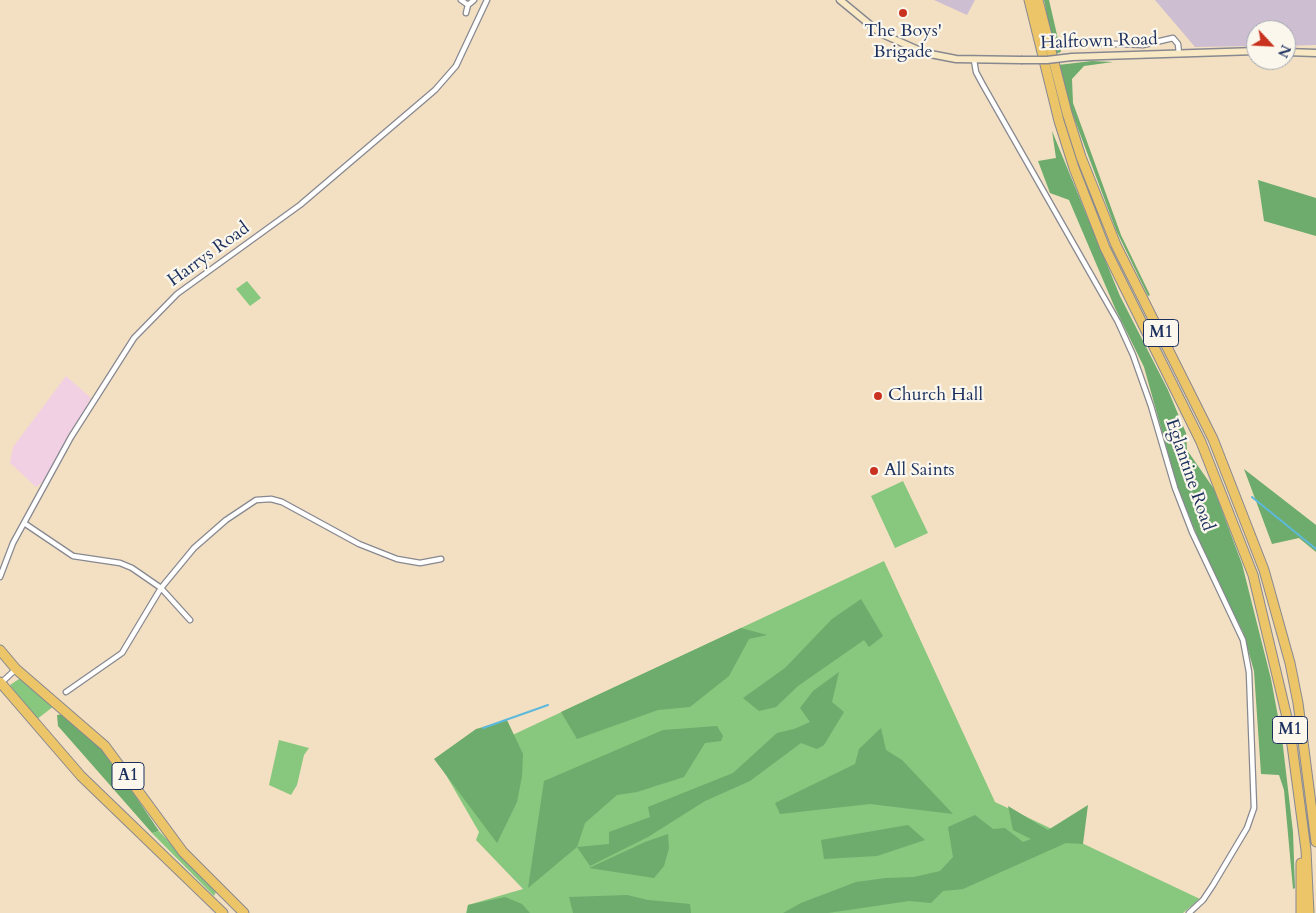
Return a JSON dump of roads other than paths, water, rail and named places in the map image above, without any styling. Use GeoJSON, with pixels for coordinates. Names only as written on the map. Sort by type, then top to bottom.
{"type":"FeatureCollection","features":[{"type":"Feature","properties":{"kind":"highway","name":"M1"},"geometry":{"type":"LineString","coordinates":[[1029,0],[1059,121],[1094,221],[1109,256],[1201,442],[1253,576],[1286,707],[1303,819],[1309,913]]}},
{"type":"Feature","properties":{"kind":"highway","name":"M1"},"geometry":{"type":"LineString","coordinates":[[1038,0],[1067,113],[1081,157],[1112,237],[1213,439],[1264,570],[1290,663],[1298,703],[1316,842]]}},
{"type":"Feature","properties":{"kind":"highway","name":"A1"},"geometry":{"type":"LineString","coordinates":[[0,650],[16,669],[105,746],[183,852],[244,913]]}},
{"type":"Feature","properties":{"kind":"highway","name":"A1"},"geometry":{"type":"LineString","coordinates":[[0,683],[81,776],[223,913]]}},
{"type":"Feature","properties":{"kind":"highway"},"geometry":{"type":"LineString","coordinates":[[1301,913],[1303,819]]}},
{"type":"Feature","properties":{"kind":"street"},"geometry":{"type":"LineString","coordinates":[[460,0],[468,5]]}},
{"type":"Feature","properties":{"kind":"street"},"geometry":{"type":"LineString","coordinates":[[466,13],[468,5],[474,0]]}},
{"type":"Feature","properties":{"kind":"street","name":"Harrys Road"},"geometry":{"type":"LineString","coordinates":[[0,577],[24,523],[71,437],[134,338],[177,294],[300,206],[435,90],[456,66],[487,0]]}},
{"type":"Feature","properties":{"kind":"street","name":"Halftown Road"},"geometry":{"type":"LineString","coordinates":[[840,0],[880,33],[909,47],[941,57],[974,60],[1047,60],[1072,57],[1246,51]]}},
{"type":"Feature","properties":{"kind":"street","name":"Halftown Road"},"geometry":{"type":"LineString","coordinates":[[1094,43],[1143,45],[1174,38],[1178,44],[1179,54]]}},
{"type":"Feature","properties":{"kind":"street"},"geometry":{"type":"LineString","coordinates":[[1296,53],[1316,54]]}},
{"type":"Feature","properties":{"kind":"street","name":"Eglantine Road"},"geometry":{"type":"LineString","coordinates":[[974,60],[976,72],[982,85],[1118,322],[1133,355],[1152,406],[1175,488],[1192,532],[1243,640],[1249,672],[1254,808],[1247,828],[1213,885],[1203,900],[1189,913]]}},
{"type":"Feature","properties":{"kind":"street"},"geometry":{"type":"LineString","coordinates":[[66,692],[122,653],[161,588],[205,537],[248,504],[262,499],[282,502],[359,544],[397,559],[420,563],[441,559]]}},
{"type":"Feature","properties":{"kind":"street"},"geometry":{"type":"LineString","coordinates":[[24,523],[73,556],[120,563],[132,568],[161,588],[190,620]]}},
{"type":"Feature","properties":{"kind":"street"},"geometry":{"type":"LineString","coordinates":[[0,683],[16,669]]}},
{"type":"Feature","properties":{"kind":"waterway"},"geometry":{"type":"LineString","coordinates":[[1252,497],[1316,549]]}},
{"type":"Feature","properties":{"kind":"waterway"},"geometry":{"type":"LineString","coordinates":[[483,728],[548,705]]}},
{"type":"Feature","properties":{"kind":"place","name":"The Boys' Brigade"},"geometry":{"type":"Point","coordinates":[903,13]}},
{"type":"Feature","properties":{"kind":"place","name":"Church Hall"},"geometry":{"type":"Point","coordinates":[878,396]}},
{"type":"Feature","properties":{"kind":"place","name":"All Saints"},"geometry":{"type":"Point","coordinates":[874,471]}}]}
